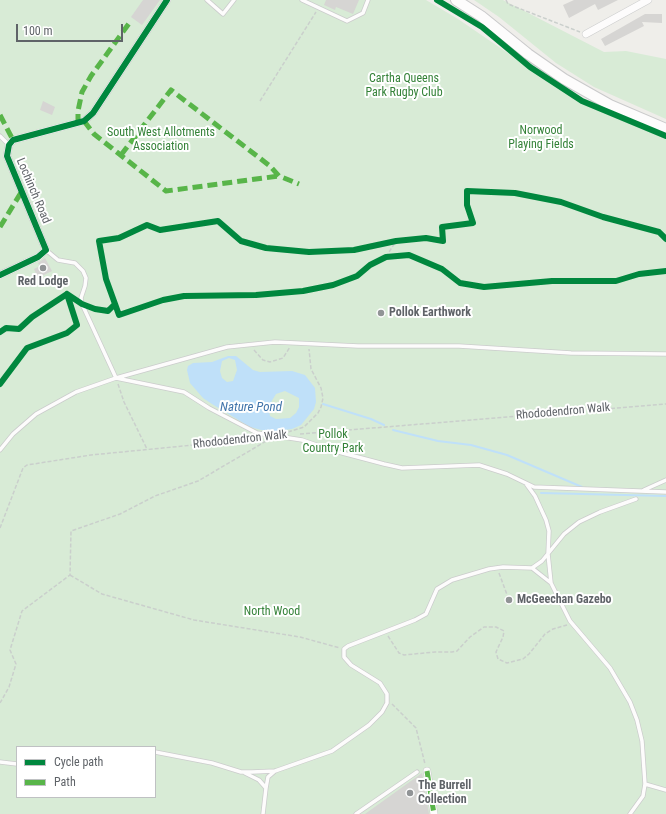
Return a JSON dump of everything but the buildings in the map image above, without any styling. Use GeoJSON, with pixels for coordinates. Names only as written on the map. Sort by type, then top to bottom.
{"type":"FeatureCollection","features":[{"type":"Feature","properties":{"kind":"main road"},"geometry":{"type":"LineString","coordinates":[[456,0],[481,16],[528,54],[564,78],[610,105],[666,129]]}},
{"type":"Feature","properties":{"kind":"street","name":"Lochinch Road"},"geometry":{"type":"LineString","coordinates":[[46,250],[7,156],[9,145],[13,140],[84,121],[93,113],[167,0]]}},
{"type":"Feature","properties":{"kind":"street"},"geometry":{"type":"LineString","coordinates":[[586,34],[648,0]]}},
{"type":"Feature","properties":{"kind":"street"},"geometry":{"type":"LineString","coordinates":[[0,275],[38,257],[46,250]]}},
{"type":"Feature","properties":{"kind":"street"},"geometry":{"type":"LineString","coordinates":[[427,769],[434,814]]}},
{"type":"Feature","properties":{"kind":"lane"},"geometry":{"type":"LineString","coordinates":[[207,0],[224,14],[234,0]]}},
{"type":"Feature","properties":{"kind":"lane"},"geometry":{"type":"LineString","coordinates":[[302,0],[347,21],[363,13],[368,0]]}},
{"type":"Feature","properties":{"kind":"lane"},"geometry":{"type":"LineString","coordinates":[[0,136],[9,145]]}},
{"type":"Feature","properties":{"kind":"lane"},"geometry":{"type":"LineString","coordinates":[[46,250],[58,260],[75,263],[83,271],[86,278],[85,286],[80,298],[116,378]]}},
{"type":"Feature","properties":{"kind":"lane"},"geometry":{"type":"LineString","coordinates":[[0,450],[13,434],[36,414],[76,392],[116,378],[212,350],[253,343],[309,343],[358,346],[459,346],[571,353],[666,354]]}},
{"type":"Feature","properties":{"kind":"lane"},"geometry":{"type":"LineString","coordinates":[[116,378],[184,392],[234,422],[257,433],[274,437],[302,440],[330,450],[402,468],[479,466],[507,474],[534,487],[666,492]]}},
{"type":"Feature","properties":{"kind":"lane"},"geometry":{"type":"LineString","coordinates":[[639,491],[666,480]]}},
{"type":"Feature","properties":{"kind":"lane"},"geometry":{"type":"LineString","coordinates":[[526,484],[535,496],[546,520],[551,583],[570,622],[602,658],[630,702],[637,720],[642,741],[645,784],[643,796],[630,814]]}},
{"type":"Feature","properties":{"kind":"lane"},"geometry":{"type":"LineString","coordinates":[[241,772],[275,771],[332,751],[369,725],[382,712],[387,694],[380,683],[351,665],[344,657],[344,649],[348,646],[426,614],[438,589],[442,585],[474,572],[498,568],[532,568],[542,561],[564,534],[586,518],[636,499]]}},
{"type":"Feature","properties":{"kind":"lane"},"geometry":{"type":"LineString","coordinates":[[532,568],[551,583]]}},
{"type":"Feature","properties":{"kind":"lane"},"geometry":{"type":"LineString","coordinates":[[156,752],[212,763],[241,772],[259,780],[266,788]]}},
{"type":"Feature","properties":{"kind":"lane"},"geometry":{"type":"LineString","coordinates":[[0,762],[16,764]]}},
{"type":"Feature","properties":{"kind":"lane"},"geometry":{"type":"LineString","coordinates":[[263,814],[268,777],[275,771]]}},
{"type":"Feature","properties":{"kind":"lane"},"geometry":{"type":"LineString","coordinates":[[356,814],[417,772]]}},
{"type":"Feature","properties":{"kind":"lane"},"geometry":{"type":"LineString","coordinates":[[645,784],[666,790]]}},
{"type":"Feature","properties":{"kind":"path"},"geometry":{"type":"LineString","coordinates":[[506,0],[508,4],[586,34]]}},
{"type":"Feature","properties":{"kind":"path"},"geometry":{"type":"LineString","coordinates":[[260,101],[318,8]]}},
{"type":"Feature","properties":{"kind":"path"},"geometry":{"type":"LineString","coordinates":[[389,242],[404,240]]}},
{"type":"Feature","properties":{"kind":"path"},"geometry":{"type":"LineString","coordinates":[[383,259],[396,241]]}},
{"type":"Feature","properties":{"kind":"path"},"geometry":{"type":"LineString","coordinates":[[383,259],[394,256]]}},
{"type":"Feature","properties":{"kind":"path"},"geometry":{"type":"LineString","coordinates":[[253,343],[256,354],[263,360],[270,362],[283,358],[290,349],[289,343]]}},
{"type":"Feature","properties":{"kind":"path"},"geometry":{"type":"LineString","coordinates":[[70,575],[71,532],[120,514],[155,496],[198,482],[274,437],[304,427],[318,413],[323,398],[321,388],[311,369],[309,343]]}},
{"type":"Feature","properties":{"kind":"path"},"geometry":{"type":"LineString","coordinates":[[116,378],[124,402],[147,449]]}},
{"type":"Feature","properties":{"kind":"path"},"geometry":{"type":"LineString","coordinates":[[498,568],[509,600]]}},
{"type":"Feature","properties":{"kind":"path"},"geometry":{"type":"LineString","coordinates":[[70,575],[102,594],[194,620],[300,637],[344,649]]}},
{"type":"Feature","properties":{"kind":"path"},"geometry":{"type":"LineString","coordinates":[[0,703],[9,687],[16,664],[10,650],[22,611],[70,575]]}},
{"type":"Feature","properties":{"kind":"path"},"geometry":{"type":"LineString","coordinates":[[384,632],[391,638],[399,653],[404,655],[457,651],[477,631],[484,627],[496,627],[504,631],[503,637],[496,652],[498,659],[507,663],[523,658],[529,654],[545,634],[570,622]]}},
{"type":"Feature","properties":{"kind":"path"},"geometry":{"type":"LineString","coordinates":[[386,700],[404,714],[416,728],[427,769]]}},
{"type":"Feature","properties":{"kind":"green space","name":"North Wood"},"geometry":{"type":"Polygon","coordinates":[[[0,0],[426,0],[458,19],[578,101],[666,137],[666,814],[0,814],[0,0]]]}},
{"type":"Feature","properties":{"kind":"green space"},"geometry":{"type":"Polygon","coordinates":[[[474,0],[503,0],[604,52],[626,51],[666,59],[666,119],[594,87],[556,63],[499,17],[474,0]]]}},
{"type":"Feature","properties":{"kind":"water","name":"Nature Pond"},"geometry":{"type":"Polygon","coordinates":[[[228,356],[236,356],[253,370],[260,372],[292,371],[305,375],[315,388],[316,402],[314,409],[301,425],[292,429],[269,432],[250,427],[203,398],[190,383],[187,370],[188,366],[193,363],[212,362],[228,356]],[[229,358],[222,361],[220,371],[222,378],[227,382],[233,381],[237,370],[235,360],[229,358]],[[285,391],[276,394],[268,407],[270,416],[276,419],[290,418],[296,413],[299,407],[299,398],[285,391]]]}},
{"type":"Feature","properties":{"kind":"waterway"},"geometry":{"type":"LineString","coordinates":[[323,404],[371,419],[384,425]]}},
{"type":"Feature","properties":{"kind":"waterway"},"geometry":{"type":"LineString","coordinates":[[393,430],[438,441],[471,445],[507,455],[582,487]]}},
{"type":"Feature","properties":{"kind":"waterway"},"geometry":{"type":"LineString","coordinates":[[541,493],[666,496]]}},
{"type":"Feature","properties":{"kind":"marked path"},"geometry":{"type":"LineString","coordinates":[[78,124],[78,111],[82,92],[91,76],[130,22]]}},
{"type":"Feature","properties":{"kind":"marked path"},"geometry":{"type":"LineString","coordinates":[[121,155],[171,90],[270,166],[279,176],[299,184]]}},
{"type":"Feature","properties":{"kind":"marked path"},"geometry":{"type":"LineString","coordinates":[[0,115],[13,140]]}},
{"type":"Feature","properties":{"kind":"marked path"},"geometry":{"type":"LineString","coordinates":[[84,121],[94,134],[166,191],[279,176]]}},
{"type":"Feature","properties":{"kind":"marked path"},"geometry":{"type":"LineString","coordinates":[[0,227],[22,191]]}},
{"type":"Feature","properties":{"kind":"marked path"},"geometry":{"type":"LineString","coordinates":[[427,771],[434,814]]}},
{"type":"Feature","properties":{"kind":"cycle path"},"geometry":{"type":"LineString","coordinates":[[0,275],[38,257],[46,250],[7,156],[9,145],[13,140],[84,121],[93,113],[167,0]]}},
{"type":"Feature","properties":{"kind":"cycle path"},"geometry":{"type":"LineString","coordinates":[[437,0],[482,27],[530,67],[582,101],[666,136]]}},
{"type":"Feature","properties":{"kind":"cycle path"},"geometry":{"type":"LineString","coordinates":[[666,239],[659,232],[603,217],[561,202],[515,193],[467,191],[467,205],[473,223],[442,227],[443,241],[426,238],[396,241],[354,250],[309,252],[266,248],[241,241],[218,221],[160,230],[147,225],[119,238],[99,241],[106,279],[119,315],[163,300],[184,296],[256,295],[303,291],[333,285],[357,276],[370,265],[386,257],[409,255],[442,269],[460,283],[484,287],[552,281],[616,281],[639,274],[666,271]]}},
{"type":"Feature","properties":{"kind":"cycle path"},"geometry":{"type":"LineString","coordinates":[[67,294],[82,304],[95,309],[108,311],[115,304]]}},
{"type":"Feature","properties":{"kind":"cycle path"},"geometry":{"type":"LineString","coordinates":[[0,332],[6,328],[19,329],[32,317],[67,294],[77,325],[67,333],[27,348],[0,384]]}},
{"type":"Feature","properties":{"kind":"place","name":"Red Lodge"},"geometry":{"type":"Point","coordinates":[43,268]}},
{"type":"Feature","properties":{"kind":"place","name":"Pollok Earthwork"},"geometry":{"type":"Point","coordinates":[381,313]}},
{"type":"Feature","properties":{"kind":"place","name":"McGeechan Gazebo"},"geometry":{"type":"Point","coordinates":[509,600]}},
{"type":"Feature","properties":{"kind":"place","name":"The Burrell Collection"},"geometry":{"type":"Point","coordinates":[410,793]}},
{"type":"Feature","properties":{"kind":"park label","name":"Cartha Queens Park Rugby Club"},"geometry":{"type":"Point","coordinates":[404,86]}},
{"type":"Feature","properties":{"kind":"park label","name":"Norwood Playing Fields"},"geometry":{"type":"Point","coordinates":[541,138]}},
{"type":"Feature","properties":{"kind":"park label","name":"South West Allotments Association"},"geometry":{"type":"Point","coordinates":[161,140]}},
{"type":"Feature","properties":{"kind":"park label","name":"Pollok Country Park"},"geometry":{"type":"Point","coordinates":[333,442]}}]}
